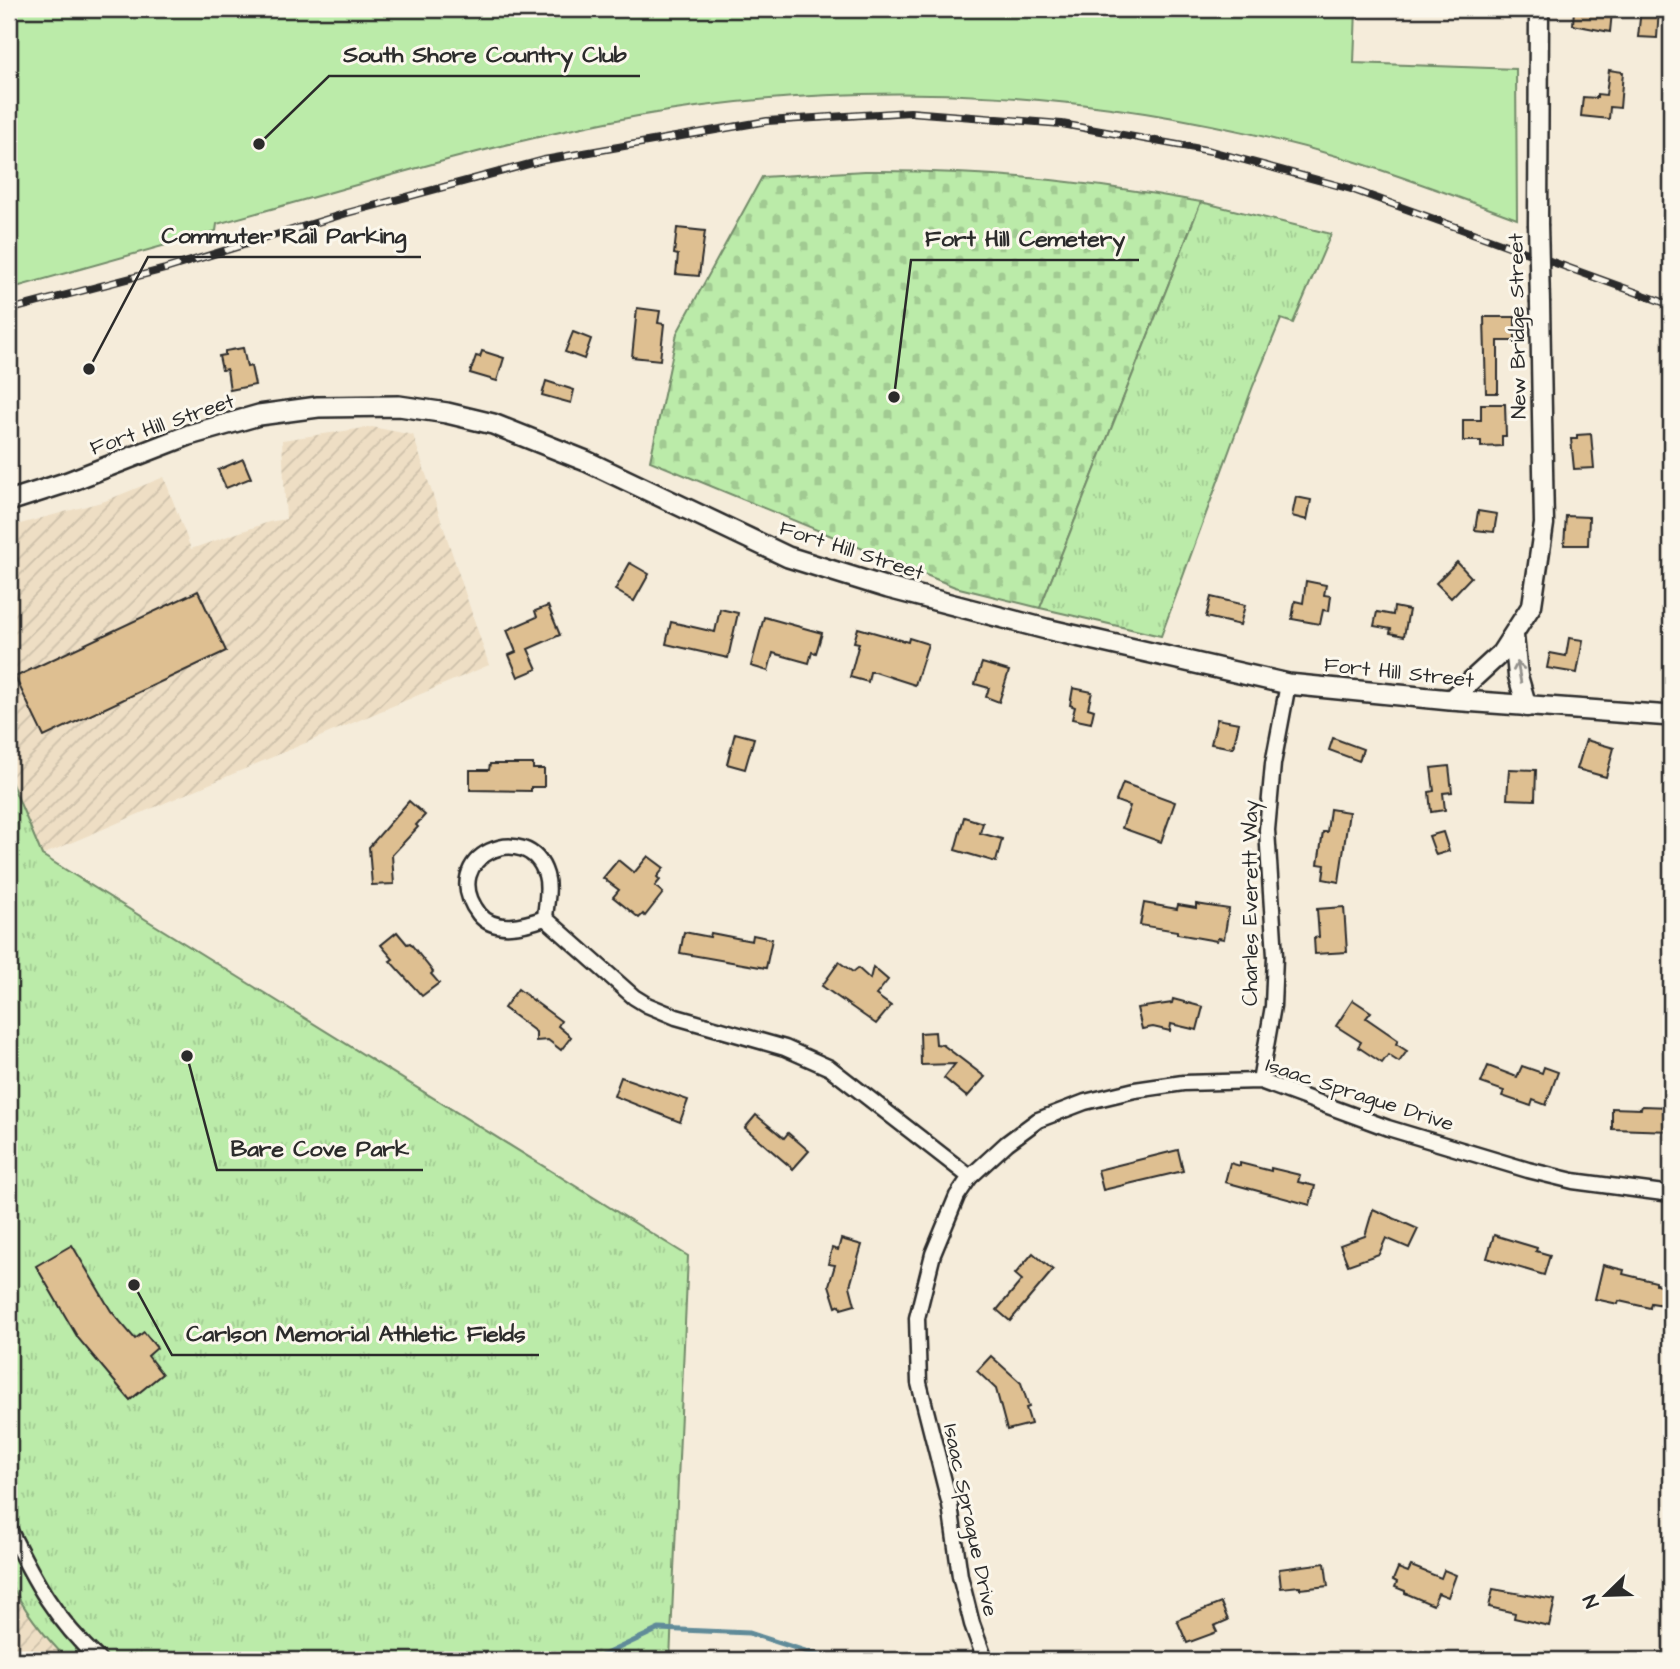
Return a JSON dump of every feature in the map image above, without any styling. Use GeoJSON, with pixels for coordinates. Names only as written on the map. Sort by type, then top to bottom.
{"type":"FeatureCollection","features":[{"type":"Feature","properties":{"kind":"main road","name":"Fort Hill Street"},"geometry":{"type":"LineString","coordinates":[[9,501],[68,482],[189,435],[259,415],[318,407],[399,406],[494,424],[586,461],[788,557],[888,588],[1046,629],[1288,684],[1450,701],[1671,716]]}},
{"type":"Feature","properties":{"kind":"street","name":"New Bridge Street"},"geometry":{"type":"LineString","coordinates":[[1450,701],[1501,653],[1532,605],[1544,524],[1538,224],[1539,9]]}},
{"type":"Feature","properties":{"kind":"street"},"geometry":{"type":"LineString","coordinates":[[1514,636],[1518,676],[1527,707]]}},
{"type":"Feature","properties":{"kind":"street","name":"Charles Everett Way"},"geometry":{"type":"LineString","coordinates":[[1260,1080],[1273,1006],[1275,956],[1268,830],[1273,764],[1288,684]]}},
{"type":"Feature","properties":{"kind":"street"},"geometry":{"type":"LineString","coordinates":[[514,846],[533,854],[546,873],[545,918],[507,926],[489,923],[483,919],[470,900],[467,883],[468,875],[478,859],[494,849],[514,846]]}},
{"type":"Feature","properties":{"kind":"street"},"geometry":{"type":"LineString","coordinates":[[545,918],[615,981],[647,1005],[676,1017],[785,1048],[830,1068],[970,1177]]}},
{"type":"Feature","properties":{"kind":"street","name":"Isaac Sprague Drive"},"geometry":{"type":"LineString","coordinates":[[985,1660],[972,1624],[960,1576],[950,1505],[919,1383],[916,1318],[933,1254],[948,1212],[970,1177],[1007,1143],[1038,1120],[1085,1102],[1135,1090],[1183,1083],[1260,1080],[1388,1128],[1528,1170],[1573,1181],[1671,1194]]}},
{"type":"Feature","properties":{"kind":"street"},"geometry":{"type":"LineString","coordinates":[[9,1529],[32,1576],[54,1612],[79,1642],[99,1660]]}},
{"type":"Feature","properties":{"kind":"shaded area"},"geometry":{"type":"Polygon","coordinates":[[[372,427],[413,435],[489,665],[42,855],[9,777],[9,527],[105,501],[164,477],[191,549],[269,522],[286,519],[282,440],[372,427]]]}},
{"type":"Feature","properties":{"kind":"shaded area"},"geometry":{"type":"Polygon","coordinates":[[[9,1580],[19,1601],[48,1640],[68,1660],[9,1660],[9,1580]]]}},
{"type":"Feature","properties":{"kind":"green space"},"geometry":{"type":"Polygon","coordinates":[[[9,9],[1356,9],[1354,63],[1516,69],[1517,219],[1347,159],[1261,136],[1173,118],[1085,105],[995,97],[905,94],[816,96],[726,103],[638,116],[532,138],[217,224],[216,231],[9,289],[9,9]]]}},
{"type":"Feature","properties":{"kind":"green space"},"geometry":{"type":"Polygon","coordinates":[[[865,171],[950,172],[1034,178],[1201,202],[1040,608],[955,587],[650,461],[677,333],[762,177],[865,171]]]}},
{"type":"Feature","properties":{"kind":"green space"},"geometry":{"type":"Polygon","coordinates":[[[1201,202],[1331,234],[1293,323],[1281,319],[1253,386],[1161,636],[1040,608],[1201,202]]]}},
{"type":"Feature","properties":{"kind":"green space"},"geometry":{"type":"Polygon","coordinates":[[[9,777],[42,855],[688,1256],[670,1660],[68,1660],[35,1623],[9,1580],[9,777]]]}},
{"type":"Feature","properties":{"kind":"building"},"geometry":{"type":"Polygon","coordinates":[[[1574,9],[1612,12],[1610,32],[1573,25],[1574,9]]]}},
{"type":"Feature","properties":{"kind":"building"},"geometry":{"type":"Polygon","coordinates":[[[1641,9],[1659,9],[1657,38],[1638,37],[1641,9]]]}},
{"type":"Feature","properties":{"kind":"building"},"geometry":{"type":"Polygon","coordinates":[[[1609,70],[1623,72],[1620,108],[1610,107],[1609,119],[1581,116],[1583,97],[1597,98],[1597,94],[1606,95],[1609,70]]]}},
{"type":"Feature","properties":{"kind":"building"},"geometry":{"type":"Polygon","coordinates":[[[677,228],[705,231],[699,276],[676,274],[678,255],[674,254],[677,228]]]}},
{"type":"Feature","properties":{"kind":"building"},"geometry":{"type":"Polygon","coordinates":[[[637,308],[660,311],[658,323],[664,324],[660,360],[632,357],[637,308]]]}},
{"type":"Feature","properties":{"kind":"building"},"geometry":{"type":"Polygon","coordinates":[[[1484,317],[1515,317],[1515,341],[1498,341],[1498,393],[1486,393],[1484,317]]]}},
{"type":"Feature","properties":{"kind":"building"},"geometry":{"type":"Polygon","coordinates":[[[573,332],[591,339],[584,359],[565,352],[573,332]]]}},
{"type":"Feature","properties":{"kind":"building"},"geometry":{"type":"Polygon","coordinates":[[[243,348],[255,385],[230,390],[227,369],[222,370],[219,356],[225,355],[225,351],[243,348]]]}},
{"type":"Feature","properties":{"kind":"building"},"geometry":{"type":"Polygon","coordinates":[[[482,351],[504,358],[497,381],[470,373],[476,356],[480,357],[482,351]]]}},
{"type":"Feature","properties":{"kind":"building"},"geometry":{"type":"Polygon","coordinates":[[[546,381],[574,390],[571,403],[542,395],[546,381]]]}},
{"type":"Feature","properties":{"kind":"building"},"geometry":{"type":"Polygon","coordinates":[[[1481,404],[1505,404],[1506,436],[1502,436],[1502,446],[1481,447],[1481,441],[1463,441],[1463,420],[1481,420],[1481,404]]]}},
{"type":"Feature","properties":{"kind":"building"},"geometry":{"type":"Polygon","coordinates":[[[1591,434],[1594,468],[1574,469],[1571,439],[1577,439],[1577,435],[1591,434]]]}},
{"type":"Feature","properties":{"kind":"building"},"geometry":{"type":"Polygon","coordinates":[[[243,459],[251,478],[226,488],[218,470],[243,459]]]}},
{"type":"Feature","properties":{"kind":"building"},"geometry":{"type":"Polygon","coordinates":[[[1296,497],[1311,500],[1307,520],[1292,516],[1296,497]]]}},
{"type":"Feature","properties":{"kind":"building"},"geometry":{"type":"Polygon","coordinates":[[[1478,511],[1497,514],[1494,532],[1475,530],[1478,511]]]}},
{"type":"Feature","properties":{"kind":"building"},"geometry":{"type":"Polygon","coordinates":[[[1566,516],[1589,517],[1588,545],[1564,545],[1566,516]]]}},
{"type":"Feature","properties":{"kind":"building"},"geometry":{"type":"Polygon","coordinates":[[[1457,562],[1471,577],[1451,598],[1436,583],[1457,562]]]}},
{"type":"Feature","properties":{"kind":"building"},"geometry":{"type":"Polygon","coordinates":[[[630,563],[649,574],[634,601],[615,590],[630,563]]]}},
{"type":"Feature","properties":{"kind":"building"},"geometry":{"type":"Polygon","coordinates":[[[1306,581],[1326,585],[1324,595],[1331,596],[1329,611],[1323,610],[1320,624],[1292,619],[1295,601],[1303,603],[1306,581]]]}},
{"type":"Feature","properties":{"kind":"building"},"geometry":{"type":"Polygon","coordinates":[[[198,591],[226,651],[44,737],[15,677],[198,591]]]}},
{"type":"Feature","properties":{"kind":"building"},"geometry":{"type":"Polygon","coordinates":[[[1211,597],[1245,605],[1240,625],[1206,617],[1211,597]]]}},
{"type":"Feature","properties":{"kind":"building"},"geometry":{"type":"Polygon","coordinates":[[[548,606],[560,635],[528,649],[537,669],[518,677],[509,655],[516,652],[507,630],[537,617],[535,611],[548,606]]]}},
{"type":"Feature","properties":{"kind":"building"},"geometry":{"type":"Polygon","coordinates":[[[1394,607],[1409,610],[1404,636],[1390,633],[1391,629],[1374,626],[1377,612],[1393,615],[1394,607]]]}},
{"type":"Feature","properties":{"kind":"building"},"geometry":{"type":"Polygon","coordinates":[[[720,609],[738,613],[728,658],[666,644],[671,622],[715,632],[720,609]]]}},
{"type":"Feature","properties":{"kind":"building"},"geometry":{"type":"Polygon","coordinates":[[[764,617],[822,633],[816,653],[812,652],[809,663],[773,653],[768,671],[751,666],[764,617]]]}},
{"type":"Feature","properties":{"kind":"building"},"geometry":{"type":"Polygon","coordinates":[[[858,628],[908,642],[909,638],[928,644],[915,685],[875,672],[870,672],[868,682],[850,677],[859,643],[854,642],[858,628]]]}},
{"type":"Feature","properties":{"kind":"building"},"geometry":{"type":"Polygon","coordinates":[[[1569,638],[1583,640],[1577,673],[1547,668],[1550,653],[1566,656],[1569,638]]]}},
{"type":"Feature","properties":{"kind":"building"},"geometry":{"type":"Polygon","coordinates":[[[982,663],[1009,671],[999,702],[986,697],[989,688],[975,684],[982,663]]]}},
{"type":"Feature","properties":{"kind":"building"},"geometry":{"type":"Polygon","coordinates":[[[1073,688],[1092,692],[1088,708],[1094,710],[1091,723],[1072,719],[1075,707],[1070,705],[1073,688]]]}},
{"type":"Feature","properties":{"kind":"building"},"geometry":{"type":"Polygon","coordinates":[[[1217,719],[1239,723],[1233,748],[1211,744],[1217,719]]]}},
{"type":"Feature","properties":{"kind":"building"},"geometry":{"type":"Polygon","coordinates":[[[735,733],[754,738],[745,769],[727,764],[735,733]]]}},
{"type":"Feature","properties":{"kind":"building"},"geometry":{"type":"Polygon","coordinates":[[[1333,738],[1363,749],[1359,761],[1329,750],[1333,738]]]}},
{"type":"Feature","properties":{"kind":"building"},"geometry":{"type":"Polygon","coordinates":[[[1586,740],[1614,748],[1606,777],[1577,769],[1586,740]]]}},
{"type":"Feature","properties":{"kind":"building"},"geometry":{"type":"Polygon","coordinates":[[[490,764],[533,764],[533,769],[544,769],[544,787],[531,787],[531,791],[470,790],[470,770],[489,770],[490,764]]]}},
{"type":"Feature","properties":{"kind":"building"},"geometry":{"type":"Polygon","coordinates":[[[1449,766],[1452,792],[1443,793],[1445,810],[1431,812],[1429,792],[1434,791],[1431,768],[1449,766]]]}},
{"type":"Feature","properties":{"kind":"building"},"geometry":{"type":"Polygon","coordinates":[[[1509,769],[1536,770],[1535,800],[1507,799],[1509,769]]]}},
{"type":"Feature","properties":{"kind":"building"},"geometry":{"type":"Polygon","coordinates":[[[1123,783],[1175,802],[1161,842],[1122,828],[1130,806],[1116,801],[1123,783]]]}},
{"type":"Feature","properties":{"kind":"building"},"geometry":{"type":"Polygon","coordinates":[[[409,801],[425,815],[416,825],[418,827],[392,855],[394,884],[372,885],[369,847],[409,801]]]}},
{"type":"Feature","properties":{"kind":"building"},"geometry":{"type":"Polygon","coordinates":[[[1330,809],[1349,812],[1339,882],[1323,879],[1325,865],[1318,864],[1330,809]]]}},
{"type":"Feature","properties":{"kind":"building"},"geometry":{"type":"Polygon","coordinates":[[[964,817],[983,823],[980,833],[1002,839],[996,862],[955,850],[964,817]]]}},
{"type":"Feature","properties":{"kind":"building"},"geometry":{"type":"Polygon","coordinates":[[[1443,832],[1449,851],[1436,855],[1429,836],[1443,832]]]}},
{"type":"Feature","properties":{"kind":"building"},"geometry":{"type":"Polygon","coordinates":[[[648,856],[664,868],[657,877],[660,880],[655,886],[663,893],[645,916],[643,914],[639,918],[613,897],[619,890],[603,878],[618,860],[634,873],[648,856]]]}},
{"type":"Feature","properties":{"kind":"building"},"geometry":{"type":"Polygon","coordinates":[[[1144,903],[1177,909],[1178,905],[1196,908],[1196,904],[1229,909],[1224,939],[1218,938],[1217,941],[1140,925],[1144,903]]]}},
{"type":"Feature","properties":{"kind":"building"},"geometry":{"type":"Polygon","coordinates":[[[1344,907],[1347,952],[1315,954],[1314,938],[1319,937],[1317,909],[1344,907]]]}},
{"type":"Feature","properties":{"kind":"building"},"geometry":{"type":"Polygon","coordinates":[[[397,932],[407,944],[410,943],[439,983],[422,996],[390,961],[393,959],[381,945],[397,932]]]}},
{"type":"Feature","properties":{"kind":"building"},"geometry":{"type":"Polygon","coordinates":[[[684,932],[710,937],[711,933],[752,941],[753,935],[772,939],[766,968],[680,953],[684,932]]]}},
{"type":"Feature","properties":{"kind":"building"},"geometry":{"type":"Polygon","coordinates":[[[839,962],[853,972],[858,968],[870,979],[873,967],[888,980],[876,995],[891,1006],[876,1024],[822,986],[839,962]]]}},
{"type":"Feature","properties":{"kind":"building"},"geometry":{"type":"Polygon","coordinates":[[[518,989],[561,1021],[558,1026],[571,1037],[561,1050],[548,1040],[536,1041],[536,1032],[504,1008],[518,989]]]}},
{"type":"Feature","properties":{"kind":"building"},"geometry":{"type":"Polygon","coordinates":[[[1173,999],[1203,1007],[1197,1030],[1171,1024],[1170,1031],[1153,1027],[1142,1029],[1137,1008],[1172,1003],[1173,999]]]}},
{"type":"Feature","properties":{"kind":"building"},"geometry":{"type":"Polygon","coordinates":[[[1353,1000],[1371,1012],[1366,1018],[1398,1040],[1396,1044],[1407,1051],[1399,1062],[1388,1055],[1382,1063],[1358,1047],[1361,1042],[1336,1026],[1353,1000]]]}},
{"type":"Feature","properties":{"kind":"building"},"geometry":{"type":"Polygon","coordinates":[[[935,1032],[936,1044],[943,1045],[985,1077],[967,1097],[944,1078],[955,1064],[921,1065],[920,1033],[935,1032]]]}},
{"type":"Feature","properties":{"kind":"building"},"geometry":{"type":"Polygon","coordinates":[[[1488,1066],[1517,1077],[1522,1066],[1542,1073],[1544,1067],[1558,1072],[1546,1105],[1533,1100],[1531,1106],[1502,1096],[1504,1091],[1481,1083],[1488,1066]]]}},
{"type":"Feature","properties":{"kind":"building"},"geometry":{"type":"Polygon","coordinates":[[[621,1077],[688,1100],[680,1122],[614,1096],[621,1077]]]}},
{"type":"Feature","properties":{"kind":"building"},"geometry":{"type":"Polygon","coordinates":[[[1642,1106],[1671,1107],[1671,1131],[1612,1129],[1612,1108],[1641,1109],[1642,1106]]]}},
{"type":"Feature","properties":{"kind":"building"},"geometry":{"type":"Polygon","coordinates":[[[756,1115],[784,1138],[788,1133],[809,1151],[793,1169],[745,1128],[756,1115]]]}},
{"type":"Feature","properties":{"kind":"building"},"geometry":{"type":"Polygon","coordinates":[[[1178,1150],[1183,1171],[1103,1190],[1098,1170],[1178,1150]]]}},
{"type":"Feature","properties":{"kind":"building"},"geometry":{"type":"Polygon","coordinates":[[[1230,1163],[1300,1175],[1298,1182],[1315,1186],[1310,1205],[1225,1182],[1230,1163]]]}},
{"type":"Feature","properties":{"kind":"building"},"geometry":{"type":"Polygon","coordinates":[[[1373,1209],[1418,1229],[1409,1248],[1386,1238],[1379,1254],[1348,1265],[1340,1245],[1365,1236],[1373,1209]]]}},
{"type":"Feature","properties":{"kind":"building"},"geometry":{"type":"Polygon","coordinates":[[[1494,1235],[1537,1248],[1536,1251],[1550,1255],[1544,1275],[1487,1258],[1494,1235]]]}},
{"type":"Feature","properties":{"kind":"building"},"geometry":{"type":"Polygon","coordinates":[[[841,1239],[862,1245],[850,1286],[855,1305],[841,1309],[840,1305],[836,1307],[829,1285],[835,1265],[828,1264],[832,1248],[838,1250],[841,1239]]]}},
{"type":"Feature","properties":{"kind":"building"},"geometry":{"type":"Polygon","coordinates":[[[72,1245],[111,1311],[135,1339],[144,1332],[157,1348],[148,1356],[162,1374],[130,1400],[78,1338],[36,1266],[72,1245]]]}},
{"type":"Feature","properties":{"kind":"building"},"geometry":{"type":"Polygon","coordinates":[[[1033,1253],[1053,1270],[1010,1321],[997,1310],[1022,1280],[1015,1274],[1033,1253]]]}},
{"type":"Feature","properties":{"kind":"building"},"geometry":{"type":"Polygon","coordinates":[[[1603,1265],[1624,1270],[1623,1274],[1668,1287],[1664,1305],[1651,1303],[1650,1308],[1595,1299],[1603,1265]]]}},
{"type":"Feature","properties":{"kind":"building"},"geometry":{"type":"Polygon","coordinates":[[[991,1356],[1021,1383],[1031,1424],[1007,1430],[996,1389],[977,1371],[991,1356]]]}},
{"type":"Feature","properties":{"kind":"building"},"geometry":{"type":"Polygon","coordinates":[[[1325,1563],[1328,1586],[1281,1588],[1279,1569],[1325,1563]]]}},
{"type":"Feature","properties":{"kind":"building"},"geometry":{"type":"Polygon","coordinates":[[[1411,1566],[1441,1578],[1444,1570],[1456,1575],[1448,1597],[1438,1593],[1433,1605],[1395,1587],[1397,1582],[1393,1580],[1398,1568],[1408,1572],[1411,1566]]]}},
{"type":"Feature","properties":{"kind":"building"},"geometry":{"type":"Polygon","coordinates":[[[1493,1589],[1555,1600],[1549,1626],[1514,1618],[1515,1613],[1489,1607],[1493,1589]]]}},
{"type":"Feature","properties":{"kind":"building"},"geometry":{"type":"Polygon","coordinates":[[[1221,1603],[1228,1620],[1214,1626],[1217,1632],[1187,1643],[1177,1620],[1221,1603]]]}},
{"type":"Feature","properties":{"kind":"waterway"},"geometry":{"type":"LineString","coordinates":[[593,1660],[659,1629],[749,1633],[833,1660]]}},
{"type":"Feature","properties":{"kind":"railway"},"geometry":{"type":"LineString","coordinates":[[9,310],[165,269],[347,213],[544,160],[767,121],[910,112],[1062,124],[1211,151],[1351,189],[1671,305]]}},
{"type":"Feature","properties":{"kind":"place","name":"South Shore Country Club"},"geometry":{"type":"Point","coordinates":[259,144]}},
{"type":"Feature","properties":{"kind":"place","name":"Commuter Rail Parking"},"geometry":{"type":"Point","coordinates":[89,369]}},
{"type":"Feature","properties":{"kind":"place","name":"Fort Hill Cemetery"},"geometry":{"type":"Point","coordinates":[894,397]}},
{"type":"Feature","properties":{"kind":"place","name":"Bare Cove Park"},"geometry":{"type":"Point","coordinates":[187,1056]}},
{"type":"Feature","properties":{"kind":"place","name":"Carlson Memorial Athletic Fields"},"geometry":{"type":"Point","coordinates":[134,1285]}}]}
